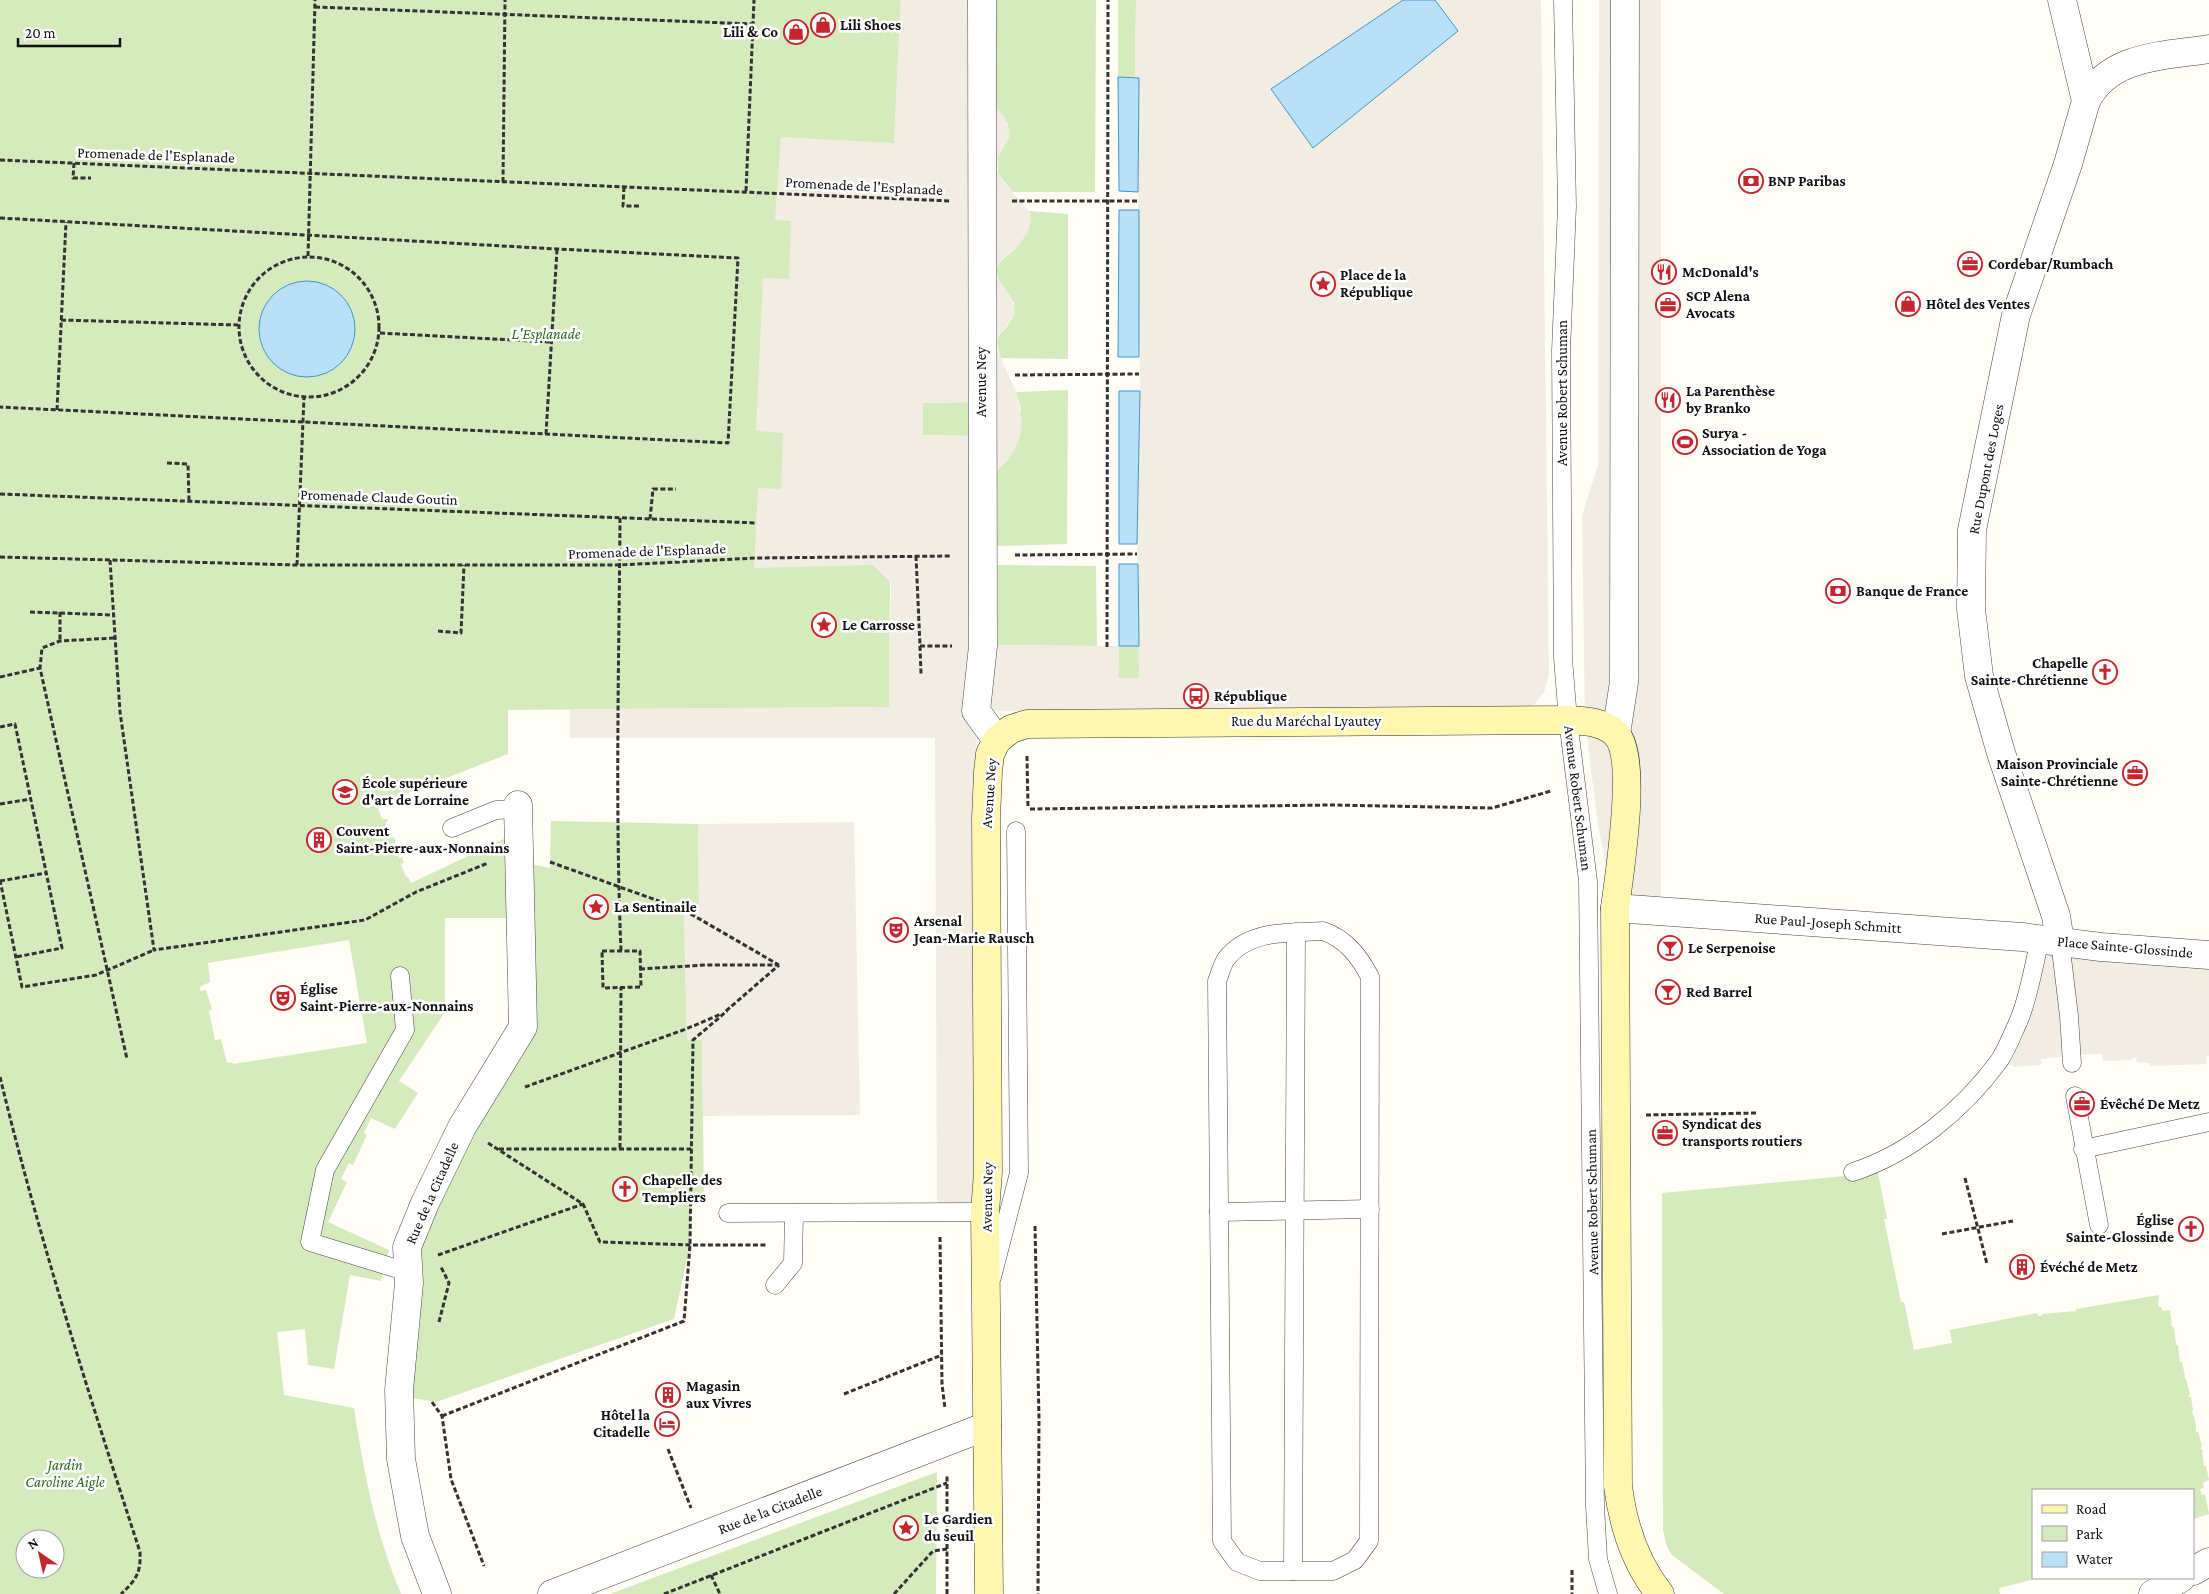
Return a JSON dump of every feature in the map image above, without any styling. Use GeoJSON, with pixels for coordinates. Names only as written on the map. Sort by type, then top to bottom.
{"type":"FeatureCollection","features":[{"type":"Feature","properties":{"kind":"street","name":"Avenue Ney"},"geometry":{"type":"LineString","coordinates":[[982,0],[981,202],[989,555],[976,711],[998,740],[990,754],[986,819],[988,1172],[985,1212],[989,1594]]}},
{"type":"Feature","properties":{"kind":"street","name":"Avenue Robert Schuman"},"geometry":{"type":"LineString","coordinates":[[1625,0],[1624,672],[1616,734],[1626,760],[1627,782],[1626,824],[1615,908],[1618,1486],[1622,1516],[1635,1552],[1653,1588]]}},
{"type":"Feature","properties":{"kind":"street","name":"Rue Dupont des Loges"},"geometry":{"type":"LineString","coordinates":[[2050,940],[2056,916],[2001,753],[1979,676],[1971,609],[1972,530],[2016,315],[2071,155],[2086,101],[2062,0]]}},
{"type":"Feature","properties":{"kind":"street"},"geometry":{"type":"LineString","coordinates":[[2086,101],[2096,84],[2106,74],[2123,65],[2209,49]]}},
{"type":"Feature","properties":{"kind":"street","name":"Rue du Maréchal Lyautey"},"geometry":{"type":"LineString","coordinates":[[998,740],[1011,729],[1027,724],[1568,720],[1597,723],[1616,734]]}},
{"type":"Feature","properties":{"kind":"street","name":"Rue de la Citadelle"},"geometry":{"type":"LineString","coordinates":[[437,1594],[416,1536],[401,1459],[399,1390],[409,1283],[406,1247],[462,1127],[523,1027],[518,807]]}},
{"type":"Feature","properties":{"kind":"street","name":"Rue Paul-Joseph Schmitt"},"geometry":{"type":"LineString","coordinates":[[1615,908],[2050,940]]}},
{"type":"Feature","properties":{"kind":"street","name":"Place Sainte-Glossinde"},"geometry":{"type":"LineString","coordinates":[[2050,940],[2101,947],[2209,955]]}},
{"type":"Feature","properties":{"kind":"street","name":"Rue de la Citadelle"},"geometry":{"type":"LineString","coordinates":[[552,1594],[987,1426]]}},
{"type":"Feature","properties":{"kind":"street"},"geometry":{"type":"LineString","coordinates":[[2194,1570],[2209,1562]]}},
{"type":"Feature","properties":{"kind":"street"},"geometry":{"type":"LineString","coordinates":[[2153,1594],[2179,1579]]}},
{"type":"Feature","properties":{"kind":"lane","name":"Avenue Robert Schuman"},"geometry":{"type":"LineString","coordinates":[[1563,0],[1566,206],[1561,351],[1563,628],[1568,720],[1588,881],[1595,1506],[1598,1559],[1608,1594]]}},
{"type":"Feature","properties":{"kind":"lane"},"geometry":{"type":"LineString","coordinates":[[452,828],[496,810],[518,807]]}},
{"type":"Feature","properties":{"kind":"lane"},"geometry":{"type":"LineString","coordinates":[[987,1295],[1020,1173],[1016,831]]}},
{"type":"Feature","properties":{"kind":"lane"},"geometry":{"type":"LineString","coordinates":[[1323,931],[1337,937],[1361,960],[1370,976],[1369,1542],[1355,1560],[1333,1571],[1260,1571],[1237,1562],[1222,1541],[1217,981],[1225,960],[1246,942],[1270,934],[1296,932],[1323,931]]}},
{"type":"Feature","properties":{"kind":"lane"},"geometry":{"type":"LineString","coordinates":[[1293,1571],[1296,932]]}},
{"type":"Feature","properties":{"kind":"lane"},"geometry":{"type":"LineString","coordinates":[[2050,940],[2069,1016],[2072,1063]]}},
{"type":"Feature","properties":{"kind":"lane"},"geometry":{"type":"LineString","coordinates":[[1852,1172],[1875,1164],[1936,1127],[1970,1095],[2000,1060],[2020,1018],[2050,940]]}},
{"type":"Feature","properties":{"kind":"lane"},"geometry":{"type":"LineString","coordinates":[[400,976],[405,1030],[325,1170],[310,1242],[408,1272]]}},
{"type":"Feature","properties":{"kind":"lane"},"geometry":{"type":"LineString","coordinates":[[2075,1096],[2083,1149],[2099,1225]]}},
{"type":"Feature","properties":{"kind":"lane"},"geometry":{"type":"LineString","coordinates":[[2083,1149],[2209,1122]]}},
{"type":"Feature","properties":{"kind":"lane"},"geometry":{"type":"LineString","coordinates":[[1219,1212],[1370,1209]]}},
{"type":"Feature","properties":{"kind":"lane"},"geometry":{"type":"LineString","coordinates":[[728,1213],[985,1212]]}},
{"type":"Feature","properties":{"kind":"lane"},"geometry":{"type":"LineString","coordinates":[[776,1285],[793,1263],[794,1213]]}},
{"type":"Feature","properties":{"kind":"path"},"geometry":{"type":"LineString","coordinates":[[308,256],[315,0]]}},
{"type":"Feature","properties":{"kind":"path"},"geometry":{"type":"LineString","coordinates":[[503,182],[504,0]]}},
{"type":"Feature","properties":{"kind":"path"},"geometry":{"type":"LineString","coordinates":[[746,191],[754,0]]}},
{"type":"Feature","properties":{"kind":"path"},"geometry":{"type":"LineString","coordinates":[[1108,0],[1108,647]]}},
{"type":"Feature","properties":{"kind":"path"},"geometry":{"type":"LineString","coordinates":[[315,7],[753,24]]}},
{"type":"Feature","properties":{"kind":"path","name":"Promenade de l'Esplanade"},"geometry":{"type":"LineString","coordinates":[[0,160],[981,202],[1138,201]]}},
{"type":"Feature","properties":{"kind":"path"},"geometry":{"type":"LineString","coordinates":[[74,163],[74,178],[91,178]]}},
{"type":"Feature","properties":{"kind":"path"},"geometry":{"type":"LineString","coordinates":[[624,186],[623,206],[641,206]]}},
{"type":"Feature","properties":{"kind":"path"},"geometry":{"type":"LineString","coordinates":[[0,218],[557,250],[738,258],[728,443],[0,407]]}},
{"type":"Feature","properties":{"kind":"path"},"geometry":{"type":"LineString","coordinates":[[57,410],[66,222]]}},
{"type":"Feature","properties":{"kind":"path"},"geometry":{"type":"LineString","coordinates":[[546,434],[557,250]]}},
{"type":"Feature","properties":{"kind":"path"},"geometry":{"type":"LineString","coordinates":[[308,256],[331,259],[352,270],[368,287],[378,309],[380,333],[375,354],[363,373],[347,387],[326,396],[304,397],[283,393],[265,382],[250,366],[242,347],[238,325],[245,299],[259,277],[273,266],[290,259],[308,256]]}},
{"type":"Feature","properties":{"kind":"path"},"geometry":{"type":"LineString","coordinates":[[61,320],[238,325]]}},
{"type":"Feature","properties":{"kind":"path"},"geometry":{"type":"LineString","coordinates":[[380,333],[551,342]]}},
{"type":"Feature","properties":{"kind":"path"},"geometry":{"type":"LineString","coordinates":[[1008,374],[1139,374]]}},
{"type":"Feature","properties":{"kind":"path"},"geometry":{"type":"LineString","coordinates":[[297,565],[304,397]]}},
{"type":"Feature","properties":{"kind":"path"},"geometry":{"type":"LineString","coordinates":[[167,463],[188,464],[189,501]]}},
{"type":"Feature","properties":{"kind":"path"},"geometry":{"type":"LineString","coordinates":[[650,519],[653,489],[676,489]]}},
{"type":"Feature","properties":{"kind":"path","name":"Promenade Claude Goutin"},"geometry":{"type":"LineString","coordinates":[[0,494],[757,523]]}},
{"type":"Feature","properties":{"kind":"path"},"geometry":{"type":"LineString","coordinates":[[620,518],[618,887],[621,951]]}},
{"type":"Feature","properties":{"kind":"path","name":"Promenade de l'Esplanade"},"geometry":{"type":"LineString","coordinates":[[0,557],[297,565],[620,565],[755,558],[1137,554]]}},
{"type":"Feature","properties":{"kind":"path"},"geometry":{"type":"LineString","coordinates":[[916,556],[921,674]]}},
{"type":"Feature","properties":{"kind":"path"},"geometry":{"type":"LineString","coordinates":[[110,560],[120,712],[154,950]]}},
{"type":"Feature","properties":{"kind":"path"},"geometry":{"type":"LineString","coordinates":[[438,631],[461,633],[464,565]]}},
{"type":"Feature","properties":{"kind":"path"},"geometry":{"type":"LineString","coordinates":[[30,612],[113,615]]}},
{"type":"Feature","properties":{"kind":"path"},"geometry":{"type":"LineString","coordinates":[[60,612],[60,641]]}},
{"type":"Feature","properties":{"kind":"path"},"geometry":{"type":"LineString","coordinates":[[114,638],[60,641],[42,648],[40,668],[127,1060]]}},
{"type":"Feature","properties":{"kind":"path"},"geometry":{"type":"LineString","coordinates":[[920,646],[982,646]]}},
{"type":"Feature","properties":{"kind":"path"},"geometry":{"type":"LineString","coordinates":[[0,678],[40,668]]}},
{"type":"Feature","properties":{"kind":"path"},"geometry":{"type":"LineString","coordinates":[[0,727],[15,724],[62,948],[16,957]]}},
{"type":"Feature","properties":{"kind":"path"},"geometry":{"type":"LineString","coordinates":[[986,819],[1028,809],[1046,808],[1331,805],[1492,808],[1551,791],[1576,790]]}},
{"type":"Feature","properties":{"kind":"path"},"geometry":{"type":"LineString","coordinates":[[0,804],[30,799]]}},
{"type":"Feature","properties":{"kind":"path"},"geometry":{"type":"LineString","coordinates":[[46,873],[0,880],[22,987],[96,975],[154,950],[365,920],[416,892],[519,850]]}},
{"type":"Feature","properties":{"kind":"path"},"geometry":{"type":"LineString","coordinates":[[545,860],[684,910],[779,965]]}},
{"type":"Feature","properties":{"kind":"path"},"geometry":{"type":"LineString","coordinates":[[602,951],[640,951],[640,970],[640,987],[603,988],[602,951]]}},
{"type":"Feature","properties":{"kind":"path"},"geometry":{"type":"LineString","coordinates":[[640,970],[705,965],[779,965]]}},
{"type":"Feature","properties":{"kind":"path"},"geometry":{"type":"LineString","coordinates":[[442,1416],[684,1321],[690,1245],[694,1040],[779,965]]}},
{"type":"Feature","properties":{"kind":"path"},"geometry":{"type":"LineString","coordinates":[[620,1148],[621,987]]}},
{"type":"Feature","properties":{"kind":"path"},"geometry":{"type":"LineString","coordinates":[[520,1089],[686,1029],[727,1011]]}},
{"type":"Feature","properties":{"kind":"path"},"geometry":{"type":"LineString","coordinates":[[0,1076],[22,1169],[74,1347],[140,1552],[141,1569],[132,1584],[121,1594]]}},
{"type":"Feature","properties":{"kind":"path"},"geometry":{"type":"LineString","coordinates":[[1638,1116],[1756,1113]]}},
{"type":"Feature","properties":{"kind":"path"},"geometry":{"type":"LineString","coordinates":[[462,1127],[584,1204],[600,1242],[768,1245]]}},
{"type":"Feature","properties":{"kind":"path"},"geometry":{"type":"LineString","coordinates":[[499,1149],[691,1149]]}},
{"type":"Feature","properties":{"kind":"path"},"geometry":{"type":"LineString","coordinates":[[1965,1178],[1987,1264]]}},
{"type":"Feature","properties":{"kind":"path"},"geometry":{"type":"LineString","coordinates":[[436,1330],[449,1282],[436,1256],[584,1204]]}},
{"type":"Feature","properties":{"kind":"path"},"geometry":{"type":"LineString","coordinates":[[940,1212],[942,1384],[948,1441],[947,1594]]}},
{"type":"Feature","properties":{"kind":"path"},"geometry":{"type":"LineString","coordinates":[[1942,1234],[2013,1221]]}},
{"type":"Feature","properties":{"kind":"path"},"geometry":{"type":"LineString","coordinates":[[844,1394],[942,1355]]}},
{"type":"Feature","properties":{"kind":"path"},"geometry":{"type":"LineString","coordinates":[[431,1401],[442,1416],[451,1479],[484,1566]]}},
{"type":"Feature","properties":{"kind":"path"},"geometry":{"type":"LineString","coordinates":[[668,1449],[702,1536]]}},
{"type":"Feature","properties":{"kind":"path"},"geometry":{"type":"LineString","coordinates":[[664,1594],[947,1483]]}},
{"type":"Feature","properties":{"kind":"path"},"geometry":{"type":"LineString","coordinates":[[894,1594],[933,1551],[946,1549]]}},
{"type":"Feature","properties":{"kind":"path"},"geometry":{"type":"LineString","coordinates":[[711,1575],[720,1594]]}},
{"type":"Feature","properties":{"kind":"green space","name":"L'Esplanade"},"geometry":{"type":"Polygon","coordinates":[[[0,0],[901,0],[894,144],[889,707],[508,710],[508,754],[377,805],[382,819],[388,819],[386,824],[391,838],[394,837],[396,842],[394,844],[399,858],[402,857],[404,863],[401,864],[406,877],[408,877],[411,883],[508,837],[508,918],[445,918],[445,1012],[399,1081],[418,1093],[395,1129],[371,1118],[364,1133],[367,1135],[353,1165],[349,1163],[341,1179],[347,1182],[328,1222],[389,1250],[381,1281],[350,1275],[334,1369],[308,1365],[305,1329],[277,1332],[284,1395],[354,1408],[377,1525],[401,1594],[0,1594],[0,0]],[[349,940],[208,963],[210,982],[200,987],[200,991],[206,990],[212,1009],[209,1011],[215,1040],[221,1039],[227,1063],[232,1062],[233,1064],[367,1043],[349,940]]]}},
{"type":"Feature","properties":{"kind":"green space"},"geometry":{"type":"Polygon","coordinates":[[[996,0],[1096,0],[1095,192],[1013,192],[998,174],[998,157],[1009,137],[1008,124],[996,107],[996,0]]]}},
{"type":"Feature","properties":{"kind":"green space"},"geometry":{"type":"Polygon","coordinates":[[[1118,0],[1136,0],[1135,77],[1118,77],[1118,0]]]}},
{"type":"Feature","properties":{"kind":"green space"},"geometry":{"type":"Polygon","coordinates":[[[1029,211],[1068,214],[1068,359],[1001,358],[998,350],[999,336],[1012,319],[1014,303],[1000,284],[996,270],[1000,262],[1015,248],[1023,237],[1029,224],[1029,211]]]}},
{"type":"Feature","properties":{"kind":"green space"},"geometry":{"type":"Polygon","coordinates":[[[1068,390],[1067,544],[996,546],[996,472],[1021,410],[1016,392],[1068,390]]]}},
{"type":"Feature","properties":{"kind":"green space"},"geometry":{"type":"Polygon","coordinates":[[[974,402],[975,436],[923,435],[923,403],[974,402]]]}},
{"type":"Feature","properties":{"kind":"green space"},"geometry":{"type":"Polygon","coordinates":[[[997,565],[1096,566],[1097,646],[998,645],[997,565]]]}},
{"type":"Feature","properties":{"kind":"green space"},"geometry":{"type":"Polygon","coordinates":[[[1119,646],[1139,646],[1139,678],[1118,678],[1119,646]]]}},
{"type":"Feature","properties":{"kind":"green space"},"geometry":{"type":"Polygon","coordinates":[[[551,821],[698,824],[699,905],[684,905],[684,910],[687,1040],[702,1040],[704,1204],[691,1204],[690,1245],[674,1319],[436,1402],[412,1398],[416,1253],[461,1153],[534,1032],[531,864],[550,868],[551,821]]]}},
{"type":"Feature","properties":{"kind":"green space"},"geometry":{"type":"Polygon","coordinates":[[[1878,1173],[1887,1219],[1884,1219],[1901,1302],[1904,1302],[1914,1350],[1952,1343],[1950,1330],[2037,1313],[2038,1316],[2042,1316],[2042,1314],[2076,1311],[2076,1309],[2159,1295],[2158,1306],[2163,1311],[2170,1310],[2180,1362],[2182,1362],[2184,1377],[2190,1394],[2188,1397],[2191,1397],[2196,1432],[2198,1432],[2202,1446],[2200,1449],[2202,1449],[2204,1466],[2206,1466],[2209,1480],[2203,1483],[2204,1488],[2200,1489],[2202,1495],[2205,1494],[2209,1514],[2194,1519],[2194,1489],[2032,1489],[2032,1579],[2035,1579],[1999,1588],[2000,1594],[1724,1594],[1672,1555],[1667,1547],[1663,1530],[1662,1193],[1878,1173]]]}},
{"type":"Feature","properties":{"kind":"green space"},"geometry":{"type":"Polygon","coordinates":[[[937,1472],[936,1594],[610,1594],[937,1472]]]}},
{"type":"Feature","properties":{"kind":"shaded area"},"geometry":{"type":"Polygon","coordinates":[[[901,0],[996,0],[996,107],[1005,118],[1010,131],[1009,137],[998,157],[997,170],[1001,179],[1029,211],[1031,219],[1028,232],[1018,246],[1002,259],[996,270],[997,277],[1011,297],[1015,311],[1013,318],[998,336],[997,349],[1016,392],[1022,421],[1020,437],[1014,450],[1007,461],[996,472],[998,645],[1119,646],[1118,678],[1139,678],[1137,544],[1140,391],[1139,78],[1135,77],[1136,0],[1403,0],[1271,89],[1458,31],[1435,0],[1541,0],[1549,675],[1544,692],[1535,704],[1520,713],[976,711],[977,1206],[937,1206],[935,738],[570,738],[570,709],[889,707],[891,583],[873,565],[754,568],[758,488],[781,489],[783,433],[756,431],[763,278],[789,279],[791,221],[775,220],[781,137],[894,143],[901,0]],[[974,402],[923,403],[923,435],[974,436],[974,402]]]}},
{"type":"Feature","properties":{"kind":"shaded area"},"geometry":{"type":"Polygon","coordinates":[[[1599,0],[1661,0],[1661,911],[1615,908],[1598,825],[1585,722],[1582,516],[1598,465],[1599,0]]]}},
{"type":"Feature","properties":{"kind":"shaded area"},"geometry":{"type":"Polygon","coordinates":[[[854,822],[860,1115],[703,1116],[702,1040],[687,1040],[684,910],[684,905],[699,905],[698,824],[854,822]]]}},
{"type":"Feature","properties":{"kind":"shaded area"},"geometry":{"type":"Polygon","coordinates":[[[2040,939],[2209,955],[2209,1056],[2206,1056],[2207,1064],[2150,1066],[2150,1063],[2137,1062],[2136,1057],[2131,1060],[2103,1061],[2102,1054],[2041,1059],[2041,1065],[2013,1067],[2013,1065],[2007,1065],[2000,1060],[2040,939]]]}},
{"type":"Feature","properties":{"kind":"water"},"geometry":{"type":"Polygon","coordinates":[[[1403,0],[1435,0],[1458,31],[1313,148],[1271,89],[1403,0]]]}},
{"type":"Feature","properties":{"kind":"water"},"geometry":{"type":"Polygon","coordinates":[[[1118,77],[1139,78],[1138,192],[1119,191],[1118,77]]]}},
{"type":"Feature","properties":{"kind":"water"},"geometry":{"type":"Polygon","coordinates":[[[1119,210],[1139,210],[1139,357],[1118,357],[1119,210]]]}},
{"type":"Feature","properties":{"kind":"water"},"geometry":{"type":"Polygon","coordinates":[[[307,281],[325,285],[341,295],[351,311],[355,329],[351,347],[341,363],[325,373],[307,377],[289,373],[273,363],[263,347],[259,329],[263,311],[273,295],[289,285],[307,281]]]}},
{"type":"Feature","properties":{"kind":"water"},"geometry":{"type":"Polygon","coordinates":[[[1119,391],[1140,391],[1137,544],[1119,544],[1119,391]]]}},
{"type":"Feature","properties":{"kind":"water"},"geometry":{"type":"Polygon","coordinates":[[[1119,564],[1138,564],[1139,646],[1119,646],[1119,564]]]}},
{"type":"Feature","properties":{"kind":"place","name":"Lili Shoes"},"geometry":{"type":"Point","coordinates":[823,25]}},
{"type":"Feature","properties":{"kind":"place","name":"Lili & Co"},"geometry":{"type":"Point","coordinates":[796,32]}},
{"type":"Feature","properties":{"kind":"place","name":"BNP Paribas"},"geometry":{"type":"Point","coordinates":[1751,181]}},
{"type":"Feature","properties":{"kind":"place","name":"Cordebar/Rumbach"},"geometry":{"type":"Point","coordinates":[1970,264]}},
{"type":"Feature","properties":{"kind":"place","name":"McDonald's"},"geometry":{"type":"Point","coordinates":[1664,272]}},
{"type":"Feature","properties":{"kind":"place","name":"Place de la République"},"geometry":{"type":"Point","coordinates":[1323,284]}},
{"type":"Feature","properties":{"kind":"place","name":"Hôtel des Ventes"},"geometry":{"type":"Point","coordinates":[1908,304]}},
{"type":"Feature","properties":{"kind":"place","name":"SCP Alena Avocats"},"geometry":{"type":"Point","coordinates":[1668,305]}},
{"type":"Feature","properties":{"kind":"place","name":"La Parenthèse by Branko"},"geometry":{"type":"Point","coordinates":[1668,400]}},
{"type":"Feature","properties":{"kind":"place","name":"Surya - Association de Yoga"},"geometry":{"type":"Point","coordinates":[1685,442]}},
{"type":"Feature","properties":{"kind":"place","name":"Banque de France"},"geometry":{"type":"Point","coordinates":[1838,591]}},
{"type":"Feature","properties":{"kind":"place","name":"Le Carrosse"},"geometry":{"type":"Point","coordinates":[824,625]}},
{"type":"Feature","properties":{"kind":"place","name":"Chapelle Sainte-Chrétienne"},"geometry":{"type":"Point","coordinates":[2105,672]}},
{"type":"Feature","properties":{"kind":"place","name":"République"},"geometry":{"type":"Point","coordinates":[1196,696]}},
{"type":"Feature","properties":{"kind":"place","name":"Maison Provinciale Sainte-Chrétienne"},"geometry":{"type":"Point","coordinates":[2135,773]}},
{"type":"Feature","properties":{"kind":"place","name":"École supérieure d'art de Lorraine"},"geometry":{"type":"Point","coordinates":[345,792]}},
{"type":"Feature","properties":{"kind":"place","name":"Couvent Saint-Pierre-aux-Nonnains"},"geometry":{"type":"Point","coordinates":[319,840]}},
{"type":"Feature","properties":{"kind":"place","name":"La Sentinaile"},"geometry":{"type":"Point","coordinates":[596,907]}},
{"type":"Feature","properties":{"kind":"place","name":"Arsenal Jean-Marie Rausch"},"geometry":{"type":"Point","coordinates":[896,930]}},
{"type":"Feature","properties":{"kind":"place","name":"Le Serpenoise"},"geometry":{"type":"Point","coordinates":[1670,948]}},
{"type":"Feature","properties":{"kind":"place","name":"Red Barrel"},"geometry":{"type":"Point","coordinates":[1668,992]}},
{"type":"Feature","properties":{"kind":"place","name":"Église Saint-Pierre-aux-Nonnains"},"geometry":{"type":"Point","coordinates":[283,998]}},
{"type":"Feature","properties":{"kind":"place","name":"Évêché De Metz"},"geometry":{"type":"Point","coordinates":[2082,1104]}},
{"type":"Feature","properties":{"kind":"place","name":"Syndicat des transports routiers"},"geometry":{"type":"Point","coordinates":[1665,1133]}},
{"type":"Feature","properties":{"kind":"place","name":"Chapelle des Templiers"},"geometry":{"type":"Point","coordinates":[625,1189]}},
{"type":"Feature","properties":{"kind":"place","name":"Église Sainte-Glossinde"},"geometry":{"type":"Point","coordinates":[2191,1229]}},
{"type":"Feature","properties":{"kind":"place","name":"Évéché de Metz"},"geometry":{"type":"Point","coordinates":[2022,1267]}},
{"type":"Feature","properties":{"kind":"place","name":"Magasin aux Vivres"},"geometry":{"type":"Point","coordinates":[668,1395]}},
{"type":"Feature","properties":{"kind":"place","name":"Hôtel la Citadelle"},"geometry":{"type":"Point","coordinates":[667,1424]}},
{"type":"Feature","properties":{"kind":"place","name":"Le Gardien du seuil"},"geometry":{"type":"Point","coordinates":[906,1528]}},
{"type":"Feature","properties":{"kind":"park label","name":"Jardin Caroline Aigle"},"geometry":{"type":"Point","coordinates":[65,1474]}}]}
